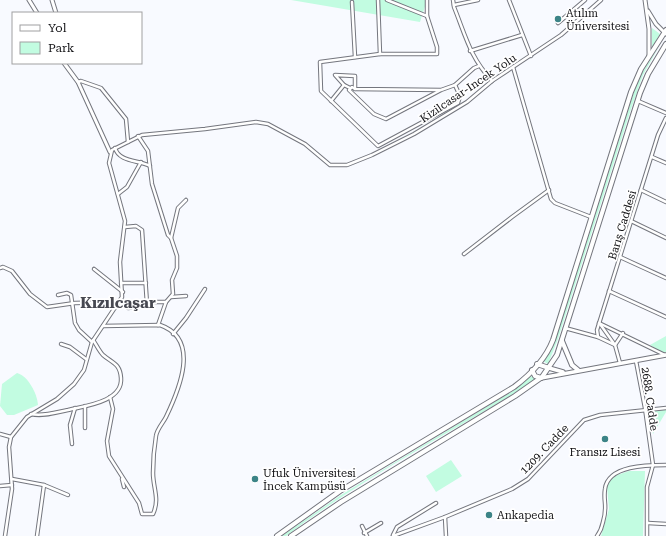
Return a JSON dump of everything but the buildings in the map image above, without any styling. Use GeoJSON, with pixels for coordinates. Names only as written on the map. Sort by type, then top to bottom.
{"type":"FeatureCollection","features":[{"type":"Feature","properties":{"kind":"main road"},"geometry":{"type":"LineString","coordinates":[[277,536],[340,491],[504,393],[523,380],[537,364],[553,340],[627,104],[637,78],[649,55],[665,32]]}},
{"type":"Feature","properties":{"kind":"main road"},"geometry":{"type":"LineString","coordinates":[[291,536],[341,502],[515,396],[541,378],[549,368],[557,355],[566,328],[637,101],[648,74],[666,44]]}},
{"type":"Feature","properties":{"kind":"main road"},"geometry":{"type":"LineString","coordinates":[[561,341],[572,365],[578,370]]}},
{"type":"Feature","properties":{"kind":"main road"},"geometry":{"type":"LineString","coordinates":[[532,370],[535,376],[541,378],[666,355]]}},
{"type":"Feature","properties":{"kind":"main road"},"geometry":{"type":"LineString","coordinates":[[537,364],[564,373]]}},
{"type":"Feature","properties":{"kind":"street"},"geometry":{"type":"LineString","coordinates":[[29,0],[36,12]]}},
{"type":"Feature","properties":{"kind":"street"},"geometry":{"type":"LineString","coordinates":[[52,0],[56,12]]}},
{"type":"Feature","properties":{"kind":"street"},"geometry":{"type":"LineString","coordinates":[[378,0],[380,54]]}},
{"type":"Feature","properties":{"kind":"street"},"geometry":{"type":"LineString","coordinates":[[387,0],[427,16]]}},
{"type":"Feature","properties":{"kind":"street"},"geometry":{"type":"LineString","coordinates":[[427,0],[427,16],[437,47],[437,54],[380,54],[320,62],[320,91],[378,146],[458,103],[460,96],[455,85]]}},
{"type":"Feature","properties":{"kind":"street"},"geometry":{"type":"LineString","coordinates":[[453,0],[470,50],[479,66],[492,81]]}},
{"type":"Feature","properties":{"kind":"street"},"geometry":{"type":"LineString","coordinates":[[454,5],[478,0]]}},
{"type":"Feature","properties":{"kind":"street"},"geometry":{"type":"LineString","coordinates":[[509,0],[531,56]]}},
{"type":"Feature","properties":{"kind":"street"},"geometry":{"type":"LineString","coordinates":[[558,22],[585,0]]}},
{"type":"Feature","properties":{"kind":"street","name":"Kizilcasar-Incek Yolu"},"geometry":{"type":"LineString","coordinates":[[110,152],[138,136],[256,122],[268,124],[305,144],[330,165],[347,165],[372,155],[414,134],[466,102],[492,81],[561,35],[601,0]]}},
{"type":"Feature","properties":{"kind":"street"},"geometry":{"type":"LineString","coordinates":[[645,0],[649,55]]}},
{"type":"Feature","properties":{"kind":"street"},"geometry":{"type":"LineString","coordinates":[[352,2],[355,57]]}},
{"type":"Feature","properties":{"kind":"street"},"geometry":{"type":"LineString","coordinates":[[646,8],[652,19],[665,32]]}},
{"type":"Feature","properties":{"kind":"street"},"geometry":{"type":"LineString","coordinates":[[470,50],[522,35]]}},
{"type":"Feature","properties":{"kind":"street"},"geometry":{"type":"LineString","coordinates":[[5,536],[12,485],[9,447],[11,437],[20,424],[32,414],[67,392],[80,377],[93,341],[120,301],[123,292],[120,262],[125,228],[122,207],[109,163],[110,152],[78,82],[65,64]]}},
{"type":"Feature","properties":{"kind":"street"},"geometry":{"type":"LineString","coordinates":[[350,88],[349,90],[368,108],[384,119],[401,112],[441,90],[455,85],[474,68],[479,66]]}},
{"type":"Feature","properties":{"kind":"street"},"geometry":{"type":"LineString","coordinates":[[513,67],[549,190],[555,203],[591,217]]}},
{"type":"Feature","properties":{"kind":"street"},"geometry":{"type":"LineString","coordinates":[[355,89],[355,76],[336,75],[344,85],[355,89],[441,90]]}},
{"type":"Feature","properties":{"kind":"street"},"geometry":{"type":"LineString","coordinates":[[78,82],[81,81],[101,88],[126,119],[128,142]]}},
{"type":"Feature","properties":{"kind":"street"},"geometry":{"type":"LineString","coordinates":[[331,101],[344,85]]}},
{"type":"Feature","properties":{"kind":"street"},"geometry":{"type":"LineString","coordinates":[[637,101],[666,113]]}},
{"type":"Feature","properties":{"kind":"street","name":"Barış Caddesi"},"geometry":{"type":"LineString","coordinates":[[598,337],[597,330],[599,323],[652,156],[666,118]]}},
{"type":"Feature","properties":{"kind":"street"},"geometry":{"type":"LineString","coordinates":[[138,136],[148,151],[150,177],[168,235],[171,238],[176,252],[177,265],[172,280],[172,297]]}},
{"type":"Feature","properties":{"kind":"street"},"geometry":{"type":"LineString","coordinates":[[115,148],[118,155],[123,158],[141,162],[150,167]]}},
{"type":"Feature","properties":{"kind":"street"},"geometry":{"type":"LineString","coordinates":[[652,156],[666,163]]}},
{"type":"Feature","properties":{"kind":"street"},"geometry":{"type":"LineString","coordinates":[[118,194],[127,187],[141,162]]}},
{"type":"Feature","properties":{"kind":"street"},"geometry":{"type":"LineString","coordinates":[[464,254],[549,190]]}},
{"type":"Feature","properties":{"kind":"street"},"geometry":{"type":"LineString","coordinates":[[641,190],[666,202]]}},
{"type":"Feature","properties":{"kind":"street"},"geometry":{"type":"LineString","coordinates":[[171,238],[178,208],[186,200]]}},
{"type":"Feature","properties":{"kind":"street"},"geometry":{"type":"LineString","coordinates":[[631,221],[666,238]]}},
{"type":"Feature","properties":{"kind":"street"},"geometry":{"type":"LineString","coordinates":[[125,228],[136,226],[142,230],[147,304]]}},
{"type":"Feature","properties":{"kind":"street"},"geometry":{"type":"LineString","coordinates":[[620,256],[666,278]]}},
{"type":"Feature","properties":{"kind":"street"},"geometry":{"type":"LineString","coordinates":[[0,268],[3,267],[12,271],[30,294],[43,305],[51,307],[120,301],[128,308],[150,302],[166,302]]}},
{"type":"Feature","properties":{"kind":"street"},"geometry":{"type":"LineString","coordinates":[[94,269],[123,292]]}},
{"type":"Feature","properties":{"kind":"street"},"geometry":{"type":"LineString","coordinates":[[121,283],[146,283]]}},
{"type":"Feature","properties":{"kind":"street"},"geometry":{"type":"LineString","coordinates":[[173,334],[186,318],[205,289]]}},
{"type":"Feature","properties":{"kind":"street"},"geometry":{"type":"LineString","coordinates":[[609,291],[666,317]]}},
{"type":"Feature","properties":{"kind":"street"},"geometry":{"type":"LineString","coordinates":[[32,414],[50,414],[85,406],[110,397],[118,388],[121,380],[116,363],[102,354],[93,341],[77,327],[72,312],[72,296],[69,293],[58,295]]}},
{"type":"Feature","properties":{"kind":"street"},"geometry":{"type":"LineString","coordinates":[[158,325],[166,302],[172,297],[186,296]]}},
{"type":"Feature","properties":{"kind":"street"},"geometry":{"type":"LineString","coordinates":[[599,323],[623,333],[666,355]]}},
{"type":"Feature","properties":{"kind":"street"},"geometry":{"type":"LineString","coordinates":[[599,323],[615,345],[620,363]]}},
{"type":"Feature","properties":{"kind":"street"},"geometry":{"type":"LineString","coordinates":[[103,326],[158,325],[164,327],[182,342],[184,354],[181,377],[176,394],[156,434],[153,474],[156,507],[153,514],[142,514],[139,503],[114,466],[108,450],[108,435],[113,416],[110,397]]}},
{"type":"Feature","properties":{"kind":"street"},"geometry":{"type":"LineString","coordinates":[[566,328],[598,337],[615,345]]}},
{"type":"Feature","properties":{"kind":"street"},"geometry":{"type":"LineString","coordinates":[[615,345],[623,333]]}},
{"type":"Feature","properties":{"kind":"street"},"geometry":{"type":"LineString","coordinates":[[61,344],[70,348],[86,359]]}},
{"type":"Feature","properties":{"kind":"street","name":"2688. Cadde"},"geometry":{"type":"LineString","coordinates":[[636,360],[646,408],[653,465],[647,487],[647,536]]}},
{"type":"Feature","properties":{"kind":"street"},"geometry":{"type":"LineString","coordinates":[[85,406],[85,428]]}},
{"type":"Feature","properties":{"kind":"street"},"geometry":{"type":"LineString","coordinates":[[72,444],[70,425],[75,408]]}},
{"type":"Feature","properties":{"kind":"street","name":"1209. Cadde"},"geometry":{"type":"LineString","coordinates":[[393,536],[446,518],[512,489],[528,479],[584,420],[600,415],[646,408],[666,408]]}},
{"type":"Feature","properties":{"kind":"street"},"geometry":{"type":"LineString","coordinates":[[0,434],[11,437]]}},
{"type":"Feature","properties":{"kind":"street"},"geometry":{"type":"LineString","coordinates":[[597,536],[600,532],[607,509],[605,490],[608,478],[615,473],[624,470],[653,465],[666,465]]}},
{"type":"Feature","properties":{"kind":"street"},"geometry":{"type":"LineString","coordinates":[[120,474],[124,487]]}},
{"type":"Feature","properties":{"kind":"street"},"geometry":{"type":"LineString","coordinates":[[12,479],[44,485],[68,495]]}},
{"type":"Feature","properties":{"kind":"street"},"geometry":{"type":"LineString","coordinates":[[0,486],[12,485]]}},
{"type":"Feature","properties":{"kind":"street"},"geometry":{"type":"LineString","coordinates":[[37,536],[44,485]]}},
{"type":"Feature","properties":{"kind":"street"},"geometry":{"type":"LineString","coordinates":[[393,536],[397,527],[436,503]]}},
{"type":"Feature","properties":{"kind":"street"},"geometry":{"type":"LineString","coordinates":[[446,518],[446,536]]}},
{"type":"Feature","properties":{"kind":"street"},"geometry":{"type":"LineString","coordinates":[[364,532],[381,523]]}},
{"type":"Feature","properties":{"kind":"street"},"geometry":{"type":"LineString","coordinates":[[648,523],[666,524]]}},
{"type":"Feature","properties":{"kind":"street"},"geometry":{"type":"LineString","coordinates":[[362,526],[367,536]]}},
{"type":"Feature","properties":{"kind":"green space"},"geometry":{"type":"Polygon","coordinates":[[[291,0],[427,0],[420,22],[291,0]]]}},
{"type":"Feature","properties":{"kind":"green space"},"geometry":{"type":"Polygon","coordinates":[[[652,28],[660,34],[652,48],[652,28]]]}},
{"type":"Feature","properties":{"kind":"green space"},"geometry":{"type":"Polygon","coordinates":[[[660,45],[643,75],[631,109],[558,339],[548,364],[543,361],[556,338],[634,92],[642,73],[660,45]]]}},
{"type":"Feature","properties":{"kind":"green space"},"geometry":{"type":"Polygon","coordinates":[[[666,336],[666,352],[663,353],[650,345],[666,336]]]}},
{"type":"Feature","properties":{"kind":"green space"},"geometry":{"type":"Polygon","coordinates":[[[17,373],[28,381],[36,395],[38,405],[14,415],[7,415],[0,406],[2,384],[17,373]]]}},
{"type":"Feature","properties":{"kind":"green space"},"geometry":{"type":"Polygon","coordinates":[[[531,376],[535,379],[513,394],[369,479],[313,516],[286,536],[282,536],[341,495],[513,391],[531,376]]]}},
{"type":"Feature","properties":{"kind":"green space"},"geometry":{"type":"Polygon","coordinates":[[[648,409],[666,409],[666,412],[653,434],[648,409]]]}},
{"type":"Feature","properties":{"kind":"green space"},"geometry":{"type":"Polygon","coordinates":[[[451,460],[462,476],[436,492],[426,476],[451,460]]]}},
{"type":"Feature","properties":{"kind":"green space"},"geometry":{"type":"Polygon","coordinates":[[[629,471],[645,471],[643,536],[601,536],[609,509],[607,487],[610,480],[617,475],[629,471]]]}},
{"type":"Feature","properties":{"kind":"place","name":"Atılım Üniversitesi"},"geometry":{"type":"Point","coordinates":[558,19]}},
{"type":"Feature","properties":{"kind":"place","name":"Fransız Lisesi"},"geometry":{"type":"Point","coordinates":[605,439]}},
{"type":"Feature","properties":{"kind":"place","name":"Ufuk Üniversitesi İncek Kampüsü"},"geometry":{"type":"Point","coordinates":[255,479]}},
{"type":"Feature","properties":{"kind":"place","name":"Ankapedia"},"geometry":{"type":"Point","coordinates":[489,515]}},
{"type":"Feature","properties":{"kind":"district","name":"Kızılcaşar"},"geometry":{"type":"Point","coordinates":[118,303]}}]}
